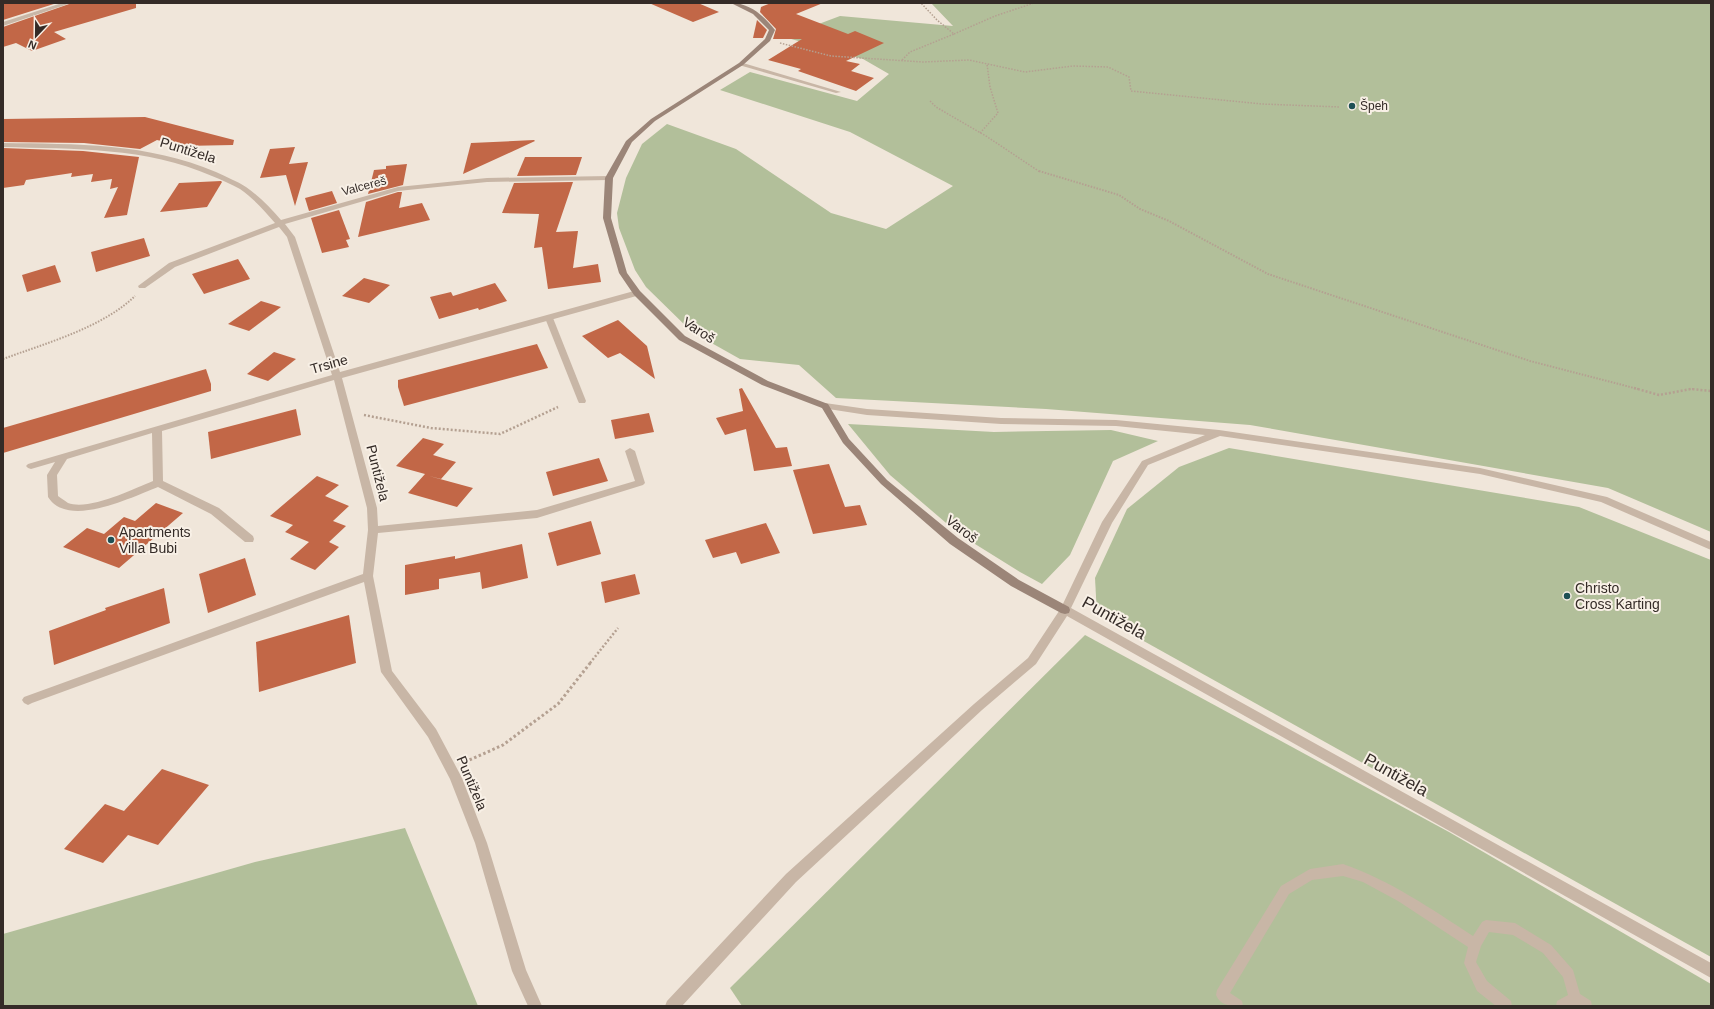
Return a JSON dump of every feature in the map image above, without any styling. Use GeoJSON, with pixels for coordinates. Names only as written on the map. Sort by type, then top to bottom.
{"type":"FeatureCollection","features":[{"type":"Feature","properties":{"kind":"main road"},"geometry":{"type":"LineString","coordinates":[[734,3],[745,7],[764,18],[772,30],[768,40]]}},
{"type":"Feature","properties":{"kind":"main road","name":"Varoš"},"geometry":{"type":"LineString","coordinates":[[768,40],[741,64],[653,120],[629,141],[609,178],[607,218],[623,273],[637,293],[682,338],[765,383],[825,406],[846,441],[884,482],[954,541],[1015,583],[1065,610]]}},
{"type":"Feature","properties":{"kind":"street"},"geometry":{"type":"LineString","coordinates":[[3,24],[68,3]]}},
{"type":"Feature","properties":{"kind":"street","name":"Puntižela"},"geometry":{"type":"LineString","coordinates":[[3,145],[89,147],[147,153],[202,167],[246,190],[281,223],[291,237],[337,376],[372,508],[373,530],[368,576],[387,672],[432,733],[456,778],[480,843],[518,971],[535,1006]]}},
{"type":"Feature","properties":{"kind":"street","name":"Valcereš"},"geometry":{"type":"LineString","coordinates":[[142,286],[172,265],[281,223],[398,189],[487,180],[609,178]]}},
{"type":"Feature","properties":{"kind":"street","name":"Trsine"},"geometry":{"type":"LineString","coordinates":[[31,466],[63,458],[337,376],[637,293]]}},
{"type":"Feature","properties":{"kind":"street"},"geometry":{"type":"LineString","coordinates":[[825,406],[867,412],[1001,421],[1116,423],[1219,433],[1480,471],[1603,499],[1711,546]]}},
{"type":"Feature","properties":{"kind":"street"},"geometry":{"type":"LineString","coordinates":[[157,430],[158,483]]}},
{"type":"Feature","properties":{"kind":"street"},"geometry":{"type":"LineString","coordinates":[[672,1006],[791,878],[978,707],[1032,661],[1065,610],[1107,522],[1145,463],[1219,433]]}},
{"type":"Feature","properties":{"kind":"street"},"geometry":{"type":"LineString","coordinates":[[373,530],[536,514],[640,483],[630,451]]}},
{"type":"Feature","properties":{"kind":"street"},"geometry":{"type":"LineString","coordinates":[[63,458],[52,475],[54,497],[65,506],[82,508],[108,502],[158,483],[215,511],[250,539]]}},
{"type":"Feature","properties":{"kind":"street"},"geometry":{"type":"LineString","coordinates":[[28,700],[368,576]]}},
{"type":"Feature","properties":{"kind":"street","name":"Puntižela"},"geometry":{"type":"LineString","coordinates":[[1065,610],[1711,971]]}},
{"type":"Feature","properties":{"kind":"lane"},"geometry":{"type":"LineString","coordinates":[[741,64],[838,92]]}},
{"type":"Feature","properties":{"kind":"lane"},"geometry":{"type":"LineString","coordinates":[[549,318],[582,401]]}},
{"type":"Feature","properties":{"kind":"lane"},"geometry":{"type":"LineString","coordinates":[[1238,1006],[1222,994],[1285,890],[1310,875],[1343,870],[1366,878],[1402,897],[1474,944]]}},
{"type":"Feature","properties":{"kind":"lane"},"geometry":{"type":"LineString","coordinates":[[1506,1006],[1482,986],[1470,963],[1474,944],[1486,926],[1515,929],[1547,949],[1569,974],[1575,998],[1586,1006]]}},
{"type":"Feature","properties":{"kind":"lane"},"geometry":{"type":"LineString","coordinates":[[1562,1006],[1575,998]]}},
{"type":"Feature","properties":{"kind":"path"},"geometry":{"type":"LineString","coordinates":[[921,3],[937,20],[954,34]]}},
{"type":"Feature","properties":{"kind":"path"},"geometry":{"type":"LineString","coordinates":[[901,60],[910,52],[995,16],[1034,3]]}},
{"type":"Feature","properties":{"kind":"path"},"geometry":{"type":"LineString","coordinates":[[768,40],[832,56],[923,62],[969,60],[1025,72],[1073,66],[1108,67],[1128,77],[1131,91],[1262,104],[1340,107]]}},
{"type":"Feature","properties":{"kind":"path"},"geometry":{"type":"LineString","coordinates":[[980,133],[998,113],[990,87],[987,64]]}},
{"type":"Feature","properties":{"kind":"path"},"geometry":{"type":"LineString","coordinates":[[930,101],[936,107],[980,133],[1041,173],[1118,195],[1140,209],[1169,221],[1268,274],[1530,361],[1659,395],[1691,389],[1711,391]]}},
{"type":"Feature","properties":{"kind":"path"},"geometry":{"type":"LineString","coordinates":[[3,359],[107,317],[131,301],[142,286]]}},
{"type":"Feature","properties":{"kind":"path"},"geometry":{"type":"LineString","coordinates":[[347,412],[431,428],[500,434],[558,407]]}},
{"type":"Feature","properties":{"kind":"path"},"geometry":{"type":"LineString","coordinates":[[451,768],[503,745],[558,704],[618,628]]}},
{"type":"Feature","properties":{"kind":"green space"},"geometry":{"type":"Polygon","coordinates":[[[931,3],[1711,3],[1711,532],[1608,488],[1250,425],[1046,409],[836,398],[799,365],[740,359],[692,332],[646,287],[635,270],[619,228],[617,213],[626,178],[642,144],[667,124],[736,149],[831,213],[886,229],[953,186],[850,132],[720,90],[750,72],[857,101],[889,74],[863,59],[784,37],[840,16],[953,26],[931,3]]]}},
{"type":"Feature","properties":{"kind":"green space"},"geometry":{"type":"Polygon","coordinates":[[[848,424],[994,432],[1111,430],[1158,441],[1113,461],[1070,555],[1042,584],[959,534],[890,475],[848,424]]]}},
{"type":"Feature","properties":{"kind":"green space"},"geometry":{"type":"Polygon","coordinates":[[[1229,448],[1579,507],[1711,560],[1711,957],[1097,615],[1095,578],[1127,509],[1179,467],[1229,448]]]}},
{"type":"Feature","properties":{"kind":"green space"},"geometry":{"type":"Polygon","coordinates":[[[1085,635],[1449,832],[1711,984],[1711,1006],[742,1006],[730,988],[1085,635]]]}},
{"type":"Feature","properties":{"kind":"green space"},"geometry":{"type":"Polygon","coordinates":[[[405,828],[478,1006],[3,1006],[3,934],[255,862],[405,828]]]}},
{"type":"Feature","properties":{"kind":"building"},"geometry":{"type":"Polygon","coordinates":[[[3,3],[57,3],[3,20],[3,3]]]}},
{"type":"Feature","properties":{"kind":"building"},"geometry":{"type":"Polygon","coordinates":[[[72,3],[136,3],[136,8],[54,32],[66,39],[32,51],[16,43],[3,47],[3,27],[72,3]]]}},
{"type":"Feature","properties":{"kind":"building"},"geometry":{"type":"Polygon","coordinates":[[[649,3],[698,3],[719,12],[693,22],[649,3]]]}},
{"type":"Feature","properties":{"kind":"building"},"geometry":{"type":"Polygon","coordinates":[[[771,3],[823,3],[796,14],[848,34],[855,31],[884,43],[846,61],[860,64],[851,71],[874,78],[856,91],[798,71],[801,69],[768,60],[802,39],[773,39],[776,29],[760,12],[761,7],[771,3]]]}},
{"type":"Feature","properties":{"kind":"building"},"geometry":{"type":"Polygon","coordinates":[[[757,20],[767,30],[763,38],[753,38],[757,20]]]}},
{"type":"Feature","properties":{"kind":"building"},"geometry":{"type":"Polygon","coordinates":[[[145,117],[234,140],[233,145],[183,146],[157,140],[140,149],[84,143],[3,142],[3,119],[145,117]]]}},
{"type":"Feature","properties":{"kind":"building"},"geometry":{"type":"Polygon","coordinates":[[[535,141],[463,174],[471,143],[535,141]]]}},
{"type":"Feature","properties":{"kind":"building"},"geometry":{"type":"Polygon","coordinates":[[[295,147],[289,164],[308,162],[295,206],[286,175],[260,178],[270,149],[295,147]]]}},
{"type":"Feature","properties":{"kind":"building"},"geometry":{"type":"Polygon","coordinates":[[[3,148],[83,151],[139,157],[127,215],[104,218],[118,187],[110,189],[112,179],[91,182],[93,174],[71,177],[72,173],[26,180],[24,185],[3,188],[3,148]]]}},
{"type":"Feature","properties":{"kind":"building"},"geometry":{"type":"Polygon","coordinates":[[[525,157],[582,157],[576,175],[517,176],[525,157]]]}},
{"type":"Feature","properties":{"kind":"building"},"geometry":{"type":"Polygon","coordinates":[[[407,164],[403,185],[368,194],[374,170],[386,169],[386,166],[407,164]]]}},
{"type":"Feature","properties":{"kind":"building"},"geometry":{"type":"Polygon","coordinates":[[[222,182],[207,207],[160,212],[179,183],[222,182]]]}},
{"type":"Feature","properties":{"kind":"building"},"geometry":{"type":"Polygon","coordinates":[[[573,182],[556,232],[578,231],[573,268],[598,264],[601,282],[548,289],[542,247],[534,248],[539,214],[502,213],[514,183],[573,182]]]}},
{"type":"Feature","properties":{"kind":"building"},"geometry":{"type":"Polygon","coordinates":[[[332,191],[337,203],[309,211],[305,198],[332,191]]]}},
{"type":"Feature","properties":{"kind":"building"},"geometry":{"type":"Polygon","coordinates":[[[402,192],[399,208],[422,203],[430,220],[358,237],[366,202],[402,192]]]}},
{"type":"Feature","properties":{"kind":"building"},"geometry":{"type":"Polygon","coordinates":[[[339,210],[350,239],[346,240],[349,247],[322,253],[311,218],[339,210]]]}},
{"type":"Feature","properties":{"kind":"building"},"geometry":{"type":"Polygon","coordinates":[[[144,238],[150,256],[96,272],[91,252],[144,238]]]}},
{"type":"Feature","properties":{"kind":"building"},"geometry":{"type":"Polygon","coordinates":[[[238,259],[250,279],[204,294],[192,274],[238,259]]]}},
{"type":"Feature","properties":{"kind":"building"},"geometry":{"type":"Polygon","coordinates":[[[55,265],[61,282],[27,292],[22,275],[55,265]]]}},
{"type":"Feature","properties":{"kind":"building"},"geometry":{"type":"Polygon","coordinates":[[[364,278],[390,285],[369,303],[342,296],[364,278]]]}},
{"type":"Feature","properties":{"kind":"building"},"geometry":{"type":"Polygon","coordinates":[[[495,283],[507,301],[479,310],[478,308],[439,319],[430,297],[451,292],[453,296],[495,283]]]}},
{"type":"Feature","properties":{"kind":"building"},"geometry":{"type":"Polygon","coordinates":[[[261,301],[281,307],[249,331],[228,324],[261,301]]]}},
{"type":"Feature","properties":{"kind":"building"},"geometry":{"type":"Polygon","coordinates":[[[618,320],[647,346],[655,379],[620,353],[608,358],[582,336],[618,320]]]}},
{"type":"Feature","properties":{"kind":"building"},"geometry":{"type":"Polygon","coordinates":[[[537,344],[548,368],[404,406],[398,387],[398,380],[537,344]]]}},
{"type":"Feature","properties":{"kind":"building"},"geometry":{"type":"Polygon","coordinates":[[[274,352],[296,359],[268,381],[247,374],[274,352]]]}},
{"type":"Feature","properties":{"kind":"building"},"geometry":{"type":"Polygon","coordinates":[[[206,369],[211,384],[211,391],[3,453],[3,428],[206,369]]]}},
{"type":"Feature","properties":{"kind":"building"},"geometry":{"type":"Polygon","coordinates":[[[742,388],[776,448],[787,447],[792,466],[754,471],[746,429],[725,435],[716,418],[743,411],[739,389],[742,388]]]}},
{"type":"Feature","properties":{"kind":"building"},"geometry":{"type":"Polygon","coordinates":[[[296,409],[301,435],[211,459],[208,432],[296,409]]]}},
{"type":"Feature","properties":{"kind":"building"},"geometry":{"type":"Polygon","coordinates":[[[649,413],[654,432],[615,439],[611,420],[649,413]]]}},
{"type":"Feature","properties":{"kind":"building"},"geometry":{"type":"Polygon","coordinates":[[[423,438],[444,444],[433,455],[456,462],[441,479],[429,476],[473,488],[457,507],[408,493],[425,474],[396,466],[423,438]]]}},
{"type":"Feature","properties":{"kind":"building"},"geometry":{"type":"Polygon","coordinates":[[[599,458],[608,481],[553,496],[546,472],[599,458]]]}},
{"type":"Feature","properties":{"kind":"building"},"geometry":{"type":"Polygon","coordinates":[[[829,464],[845,507],[860,505],[867,525],[813,534],[793,470],[829,464]]]}},
{"type":"Feature","properties":{"kind":"building"},"geometry":{"type":"Polygon","coordinates":[[[317,476],[339,485],[325,496],[349,506],[333,521],[346,526],[329,542],[339,547],[315,570],[290,559],[309,542],[285,532],[293,525],[270,516],[317,476]]]}},
{"type":"Feature","properties":{"kind":"building","name":"Apartments Villa Bubi"},"geometry":{"type":"Polygon","coordinates":[[[156,503],[183,513],[119,568],[63,547],[87,528],[104,534],[124,517],[135,521],[156,503]]]}},
{"type":"Feature","properties":{"kind":"building"},"geometry":{"type":"Polygon","coordinates":[[[591,521],[601,554],[557,566],[548,533],[591,521]]]}},
{"type":"Feature","properties":{"kind":"building"},"geometry":{"type":"Polygon","coordinates":[[[766,523],[780,553],[741,564],[736,552],[713,558],[705,540],[766,523]]]}},
{"type":"Feature","properties":{"kind":"building"},"geometry":{"type":"Polygon","coordinates":[[[522,544],[528,578],[482,589],[480,572],[439,579],[439,589],[405,595],[405,565],[455,556],[455,559],[522,544]]]}},
{"type":"Feature","properties":{"kind":"building"},"geometry":{"type":"Polygon","coordinates":[[[245,558],[256,595],[208,613],[199,574],[245,558]]]}},
{"type":"Feature","properties":{"kind":"building"},"geometry":{"type":"Polygon","coordinates":[[[635,574],[640,594],[605,603],[601,582],[635,574]]]}},
{"type":"Feature","properties":{"kind":"building"},"geometry":{"type":"Polygon","coordinates":[[[164,588],[170,623],[54,665],[49,631],[106,610],[105,608],[164,588]]]}},
{"type":"Feature","properties":{"kind":"building"},"geometry":{"type":"Polygon","coordinates":[[[349,615],[356,663],[259,692],[256,642],[349,615]]]}},
{"type":"Feature","properties":{"kind":"building"},"geometry":{"type":"Polygon","coordinates":[[[162,769],[209,785],[158,845],[128,835],[103,863],[64,849],[105,804],[124,811],[162,769]]]}},
{"type":"Feature","properties":{"kind":"place","name":"Špeh"},"geometry":{"type":"Point","coordinates":[1352,106]}},
{"type":"Feature","properties":{"kind":"place","name":"Apartments Villa Bubi"},"geometry":{"type":"Point","coordinates":[111,540]}},
{"type":"Feature","properties":{"kind":"place","name":"Christo Cross Karting"},"geometry":{"type":"Point","coordinates":[1567,596]}}]}
